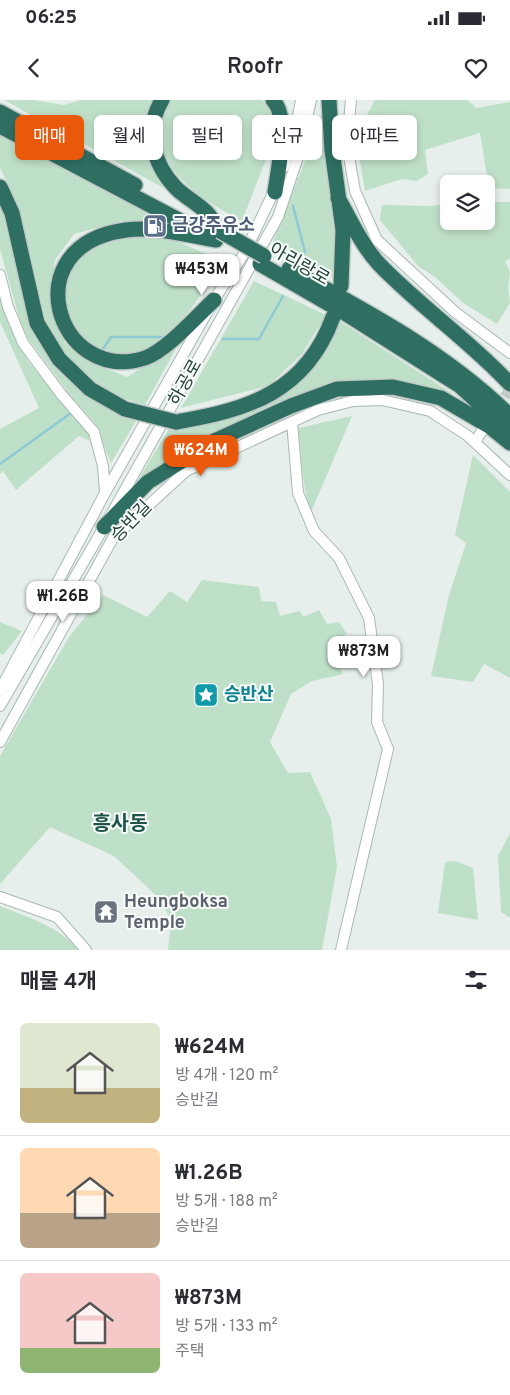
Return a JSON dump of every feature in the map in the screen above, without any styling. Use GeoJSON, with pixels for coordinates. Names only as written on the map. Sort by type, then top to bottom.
{"type":"FeatureCollection","features":[{"type":"Feature","properties":{"kind":"highway"},"geometry":{"type":"LineString","coordinates":[[162,100],[152,126],[152,144],[160,166],[176,188],[213,218],[219,236],[145,229],[107,234],[81,245],[63,267],[56,294],[61,319],[76,341],[93,354],[121,362],[146,358],[172,340],[214,300]]}},
{"type":"Feature","properties":{"kind":"highway"},"geometry":{"type":"LineString","coordinates":[[273,100],[281,122],[282,143],[275,192]]}},
{"type":"Feature","properties":{"kind":"highway"},"geometry":{"type":"LineString","coordinates":[[329,100],[332,150],[342,230],[341,286]]}},
{"type":"Feature","properties":{"kind":"highway","name":"아리랑로"},"geometry":{"type":"LineString","coordinates":[[0,112],[262,260],[460,386],[510,431]]}},
{"type":"Feature","properties":{"kind":"highway","name":"아리랑로"},"geometry":{"type":"LineString","coordinates":[[0,126],[219,236]]}},
{"type":"Feature","properties":{"kind":"highway"},"geometry":{"type":"LineString","coordinates":[[0,187],[12,213],[37,323],[59,359],[90,389],[125,409],[176,422],[219,415],[277,392],[304,370],[325,340],[333,317]]}},
{"type":"Feature","properties":{"kind":"highway"},"geometry":{"type":"LineString","coordinates":[[338,198],[360,237],[378,262],[510,384]]}},
{"type":"Feature","properties":{"kind":"highway","name":"아리랑로"},"geometry":{"type":"LineString","coordinates":[[262,260],[346,300],[404,335],[453,367],[510,416]]}},
{"type":"Feature","properties":{"kind":"highway"},"geometry":{"type":"LineString","coordinates":[[104,527],[148,482],[214,441],[291,406],[337,389],[393,387],[442,398],[489,426],[510,443]]}},
{"type":"Feature","properties":{"kind":"street","name":"하공로"},"geometry":{"type":"LineString","coordinates":[[0,690],[105,493],[214,300],[245,252],[275,192],[294,137],[301,100]]}},
{"type":"Feature","properties":{"kind":"street","name":"하공로"},"geometry":{"type":"LineString","coordinates":[[0,706],[104,527],[278,217],[298,157],[311,100]]}},
{"type":"Feature","properties":{"kind":"street"},"geometry":{"type":"LineString","coordinates":[[351,100],[347,145],[355,191],[377,240],[455,312],[510,352]]}},
{"type":"Feature","properties":{"kind":"street"},"geometry":{"type":"LineString","coordinates":[[0,275],[8,307],[23,343],[61,394],[94,432],[103,466],[105,493]]}},
{"type":"Feature","properties":{"kind":"street","name":"승반길"},"geometry":{"type":"LineString","coordinates":[[0,742],[113,538],[186,471],[318,410],[353,401],[382,400],[430,411],[475,442],[510,475]]}},
{"type":"Feature","properties":{"kind":"street"},"geometry":{"type":"LineString","coordinates":[[292,422],[298,493],[314,531],[339,558],[369,618],[378,684],[377,722],[388,749],[341,950]]}},
{"type":"Feature","properties":{"kind":"street"},"geometry":{"type":"LineString","coordinates":[[475,442],[482,431]]}},
{"type":"Feature","properties":{"kind":"street"},"geometry":{"type":"LineString","coordinates":[[0,897],[57,917],[86,950]]}},
{"type":"Feature","properties":{"kind":"green space"},"geometry":{"type":"Polygon","coordinates":[[[4,100],[33,100],[64,105],[81,100],[153,100],[150,115],[94,115],[94,150],[84,144],[84,115],[31,115],[4,100]]]}},
{"type":"Feature","properties":{"kind":"green space"},"geometry":{"type":"Polygon","coordinates":[[[168,100],[262,100],[270,108],[271,115],[252,115],[252,160],[266,160],[242,221],[199,195],[175,172],[166,158],[163,149],[163,115],[161,115],[168,100]]]}},
{"type":"Feature","properties":{"kind":"green space"},"geometry":{"type":"Polygon","coordinates":[[[375,100],[468,100],[476,108],[510,102],[510,189],[495,188],[495,175],[487,175],[480,133],[425,150],[428,174],[417,181],[402,179],[365,191],[360,160],[417,160],[417,115],[367,115],[375,100]]]}},
{"type":"Feature","properties":{"kind":"green space"},"geometry":{"type":"Polygon","coordinates":[[[322,130],[335,241],[335,278],[273,241],[305,160],[322,160],[322,130]]]}},
{"type":"Feature","properties":{"kind":"green space"},"geometry":{"type":"Polygon","coordinates":[[[0,136],[15,144],[15,160],[47,160],[173,225],[122,221],[74,234],[55,260],[50,299],[65,343],[87,361],[127,377],[179,343],[145,405],[113,395],[72,364],[48,329],[19,207],[0,168],[0,136]]]}},
{"type":"Feature","properties":{"kind":"green space"},"geometry":{"type":"Polygon","coordinates":[[[113,160],[152,160],[169,191],[113,160]]]}},
{"type":"Feature","properties":{"kind":"green space"},"geometry":{"type":"Polygon","coordinates":[[[0,200],[38,334],[67,377],[95,400],[136,421],[111,463],[95,423],[70,395],[23,332],[0,249],[0,200]]]}},
{"type":"Feature","properties":{"kind":"green space"},"geometry":{"type":"Polygon","coordinates":[[[495,202],[510,202],[510,259],[505,261],[510,272],[508,288],[510,303],[497,324],[463,303],[435,277],[418,266],[380,220],[382,205],[440,205],[440,230],[495,230],[495,202]]]}},
{"type":"Feature","properties":{"kind":"green space"},"geometry":{"type":"Polygon","coordinates":[[[126,237],[173,239],[221,261],[199,298],[171,331],[148,348],[127,354],[104,350],[84,339],[69,322],[65,313],[64,303],[64,292],[71,271],[83,254],[98,244],[126,237]]]}},
{"type":"Feature","properties":{"kind":"green space"},"geometry":{"type":"Polygon","coordinates":[[[254,281],[326,315],[302,354],[268,386],[181,408],[254,281]]]}},
{"type":"Feature","properties":{"kind":"green space"},"geometry":{"type":"Polygon","coordinates":[[[0,297],[28,361],[89,433],[89,441],[79,436],[16,490],[3,471],[0,474],[0,429],[39,408],[0,322],[0,297]]]}},
{"type":"Feature","properties":{"kind":"green space"},"geometry":{"type":"Polygon","coordinates":[[[341,322],[453,394],[362,380],[305,394],[130,493],[169,429],[221,422],[286,394],[319,361],[341,322]]]}},
{"type":"Feature","properties":{"kind":"green space"},"geometry":{"type":"Polygon","coordinates":[[[352,416],[311,512],[304,480],[298,428],[352,416]]]}},
{"type":"Feature","properties":{"kind":"green space"},"geometry":{"type":"Polygon","coordinates":[[[473,455],[510,492],[510,678],[484,664],[473,682],[431,676],[449,595],[466,543],[455,535],[473,455]]]}},
{"type":"Feature","properties":{"kind":"green space"},"geometry":{"type":"Polygon","coordinates":[[[202,580],[259,587],[261,601],[276,602],[280,616],[299,611],[304,617],[319,610],[327,624],[339,622],[347,634],[326,643],[343,674],[312,681],[291,694],[270,742],[288,773],[310,772],[331,819],[337,867],[322,950],[168,950],[171,921],[162,901],[114,856],[50,827],[0,884],[0,756],[69,637],[103,595],[147,617],[170,591],[187,602],[202,580]]]}},
{"type":"Feature","properties":{"kind":"green space"},"geometry":{"type":"Polygon","coordinates":[[[0,622],[22,631],[3,655],[0,653],[0,622]]]}},
{"type":"Feature","properties":{"kind":"green space"},"geometry":{"type":"Polygon","coordinates":[[[510,833],[510,918],[501,912],[498,856],[510,833]]]}},
{"type":"Feature","properties":{"kind":"green space"},"geometry":{"type":"Polygon","coordinates":[[[455,861],[473,868],[478,920],[438,913],[445,862],[455,861]]]}},
{"type":"Feature","properties":{"kind":"green space"},"geometry":{"type":"Polygon","coordinates":[[[0,906],[52,929],[79,950],[0,950],[0,906]]]}},
{"type":"Feature","properties":{"kind":"waterway"},"geometry":{"type":"LineString","coordinates":[[293,206],[305,252]]}},
{"type":"Feature","properties":{"kind":"waterway"},"geometry":{"type":"LineString","coordinates":[[223,339],[259,339],[283,296]]}},
{"type":"Feature","properties":{"kind":"waterway"},"geometry":{"type":"LineString","coordinates":[[103,349],[111,337],[167,337]]}},
{"type":"Feature","properties":{"kind":"waterway"},"geometry":{"type":"LineString","coordinates":[[0,464],[71,413]]}},
{"type":"Feature","properties":{"kind":"tunnel"},"geometry":{"type":"LineString","coordinates":[[496,409],[510,389]]}},
{"type":"Feature","properties":{"kind":"place","name":"금강주유소"},"geometry":{"type":"Point","coordinates":[155,226]}},
{"type":"Feature","properties":{"kind":"place","name":"승반산"},"geometry":{"type":"Point","coordinates":[206,695]}},
{"type":"Feature","properties":{"kind":"place","name":"Heungboksa Temple"},"geometry":{"type":"Point","coordinates":[106,912]}},
{"type":"Feature","properties":{"kind":"district","name":"흥사동"},"geometry":{"type":"Point","coordinates":[120,825]}}]}
